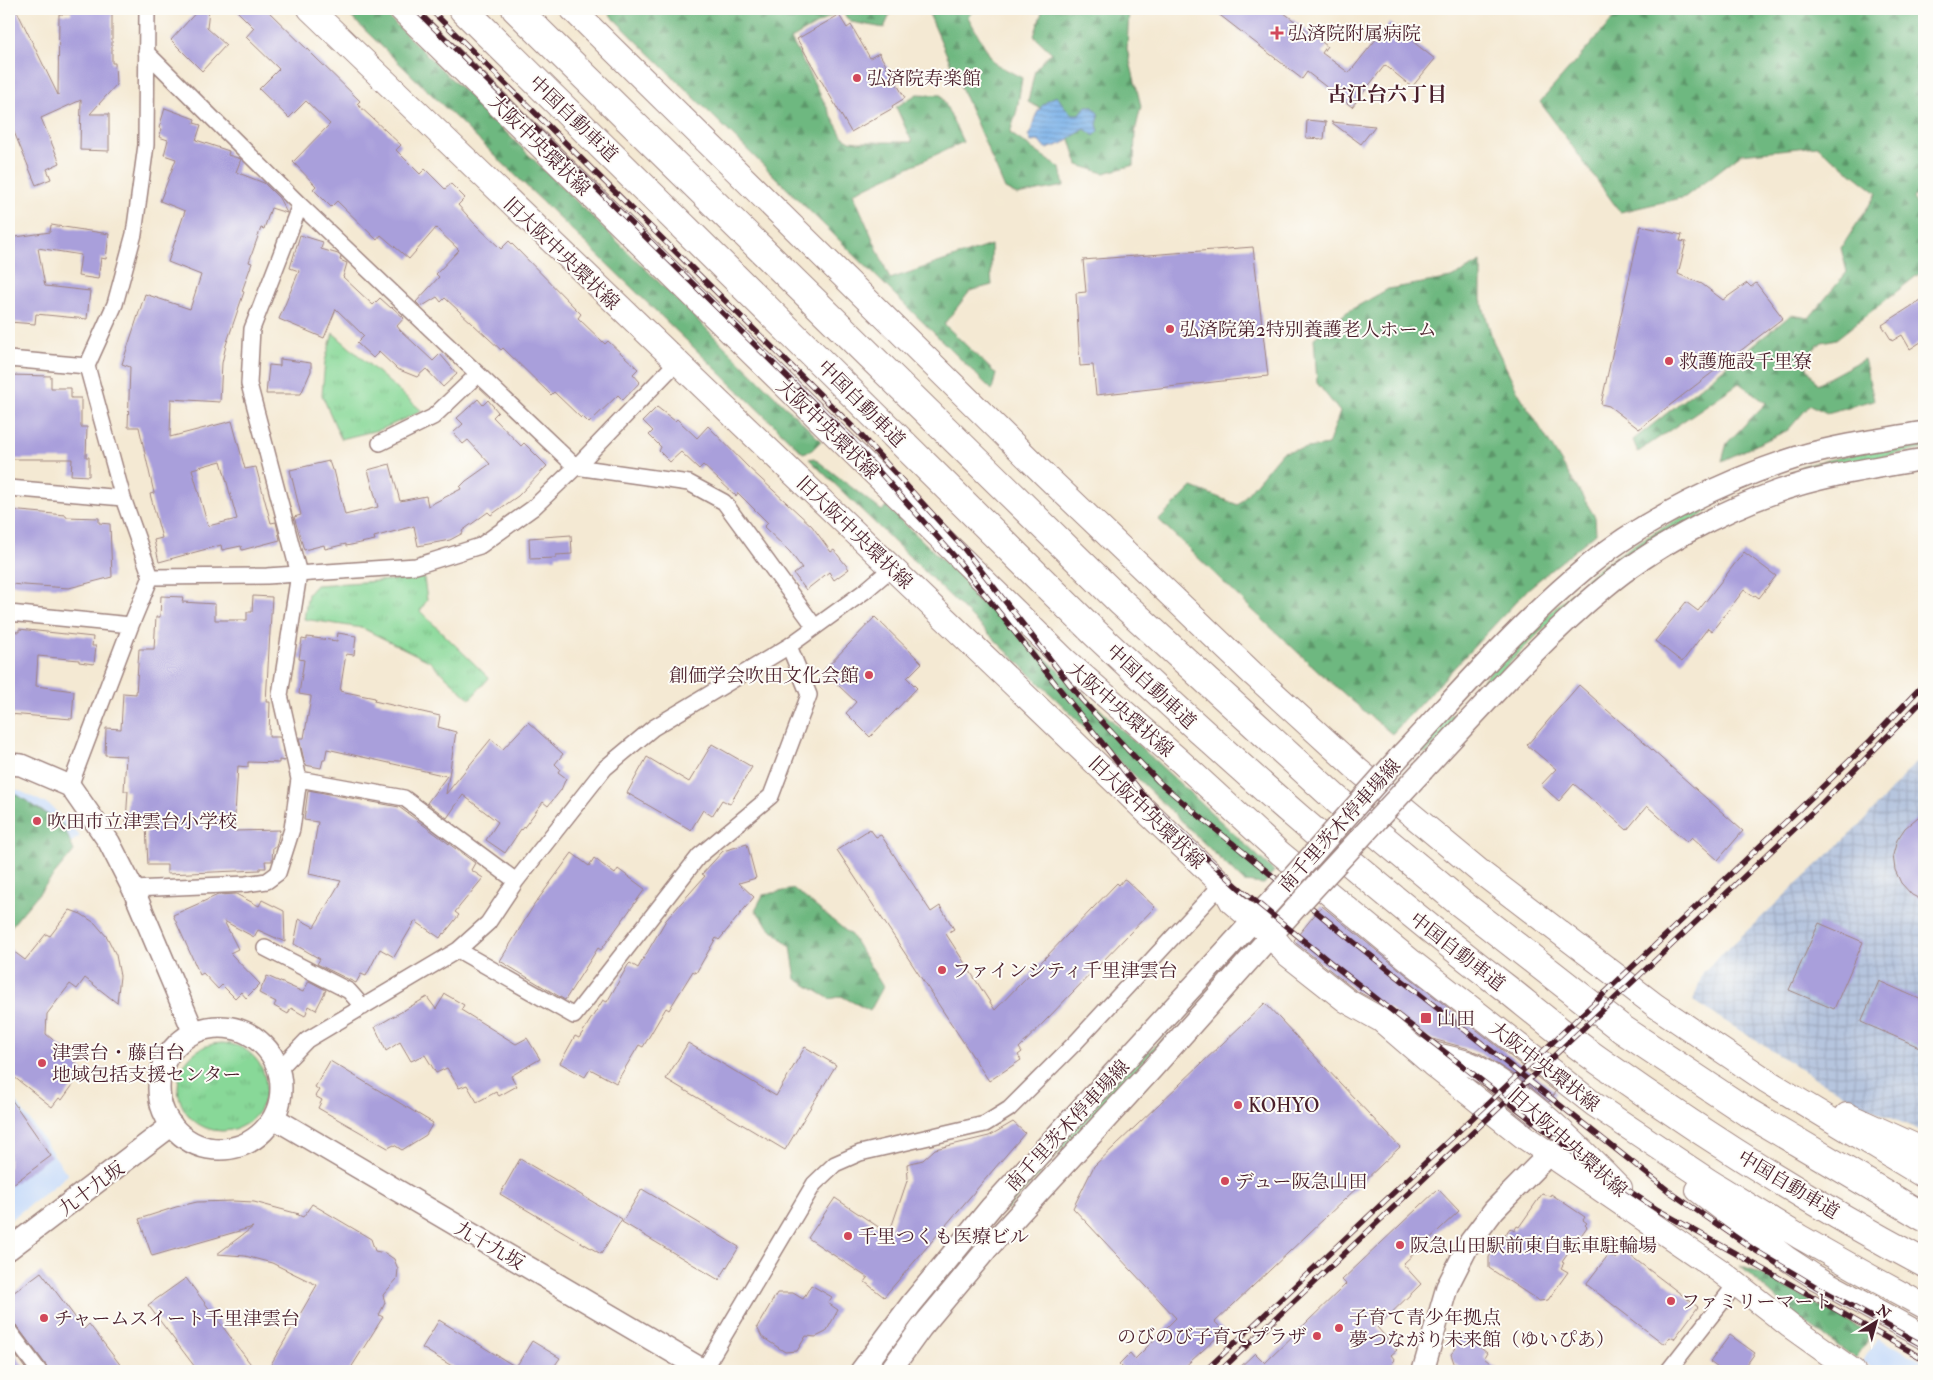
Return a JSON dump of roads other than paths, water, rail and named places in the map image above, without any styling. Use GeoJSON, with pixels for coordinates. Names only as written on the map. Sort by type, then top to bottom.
{"type":"FeatureCollection","features":[{"type":"Feature","properties":{"kind":"highway","name":"中国自動車道"},"geometry":{"type":"LineString","coordinates":[[463,9],[1094,632],[1201,733],[1306,825],[1434,933],[1603,1064],[1665,1107],[1818,1203],[1924,1262]]}},
{"type":"Feature","properties":{"kind":"highway","name":"中国自動車道"},"geometry":{"type":"LineString","coordinates":[[516,9],[1122,603],[1336,799],[1458,901],[1622,1029],[1747,1112],[1924,1217]]}},
{"type":"Feature","properties":{"kind":"main road","name":"旧大阪中央環状線"},"geometry":{"type":"LineString","coordinates":[[310,9],[676,363],[1222,884],[1232,902],[1272,936],[1286,953],[1347,1001],[1381,1020],[1409,1042],[1432,1064],[1523,1136],[1720,1271],[1790,1326],[1853,1371]]}},
{"type":"Feature","properties":{"kind":"main road","name":"大阪中央環状線"},"geometry":{"type":"LineString","coordinates":[[401,9],[1065,660],[1180,761],[1280,853],[1412,962],[1595,1105],[1709,1181],[1783,1226],[1924,1306]]}},
{"type":"Feature","properties":{"kind":"main road"},"geometry":{"type":"LineString","coordinates":[[572,9],[1051,481],[1359,771],[1482,874],[1656,1006],[1767,1082],[1924,1176]]}},
{"type":"Feature","properties":{"kind":"main road","name":"南千里茨木停車場線"},"geometry":{"type":"LineString","coordinates":[[861,1371],[912,1302],[992,1206],[1284,887],[1402,754],[1507,642],[1588,565],[1633,533],[1711,490],[1799,457],[1924,432]]}},
{"type":"Feature","properties":{"kind":"main road","name":"南千里茨木停車場線"},"geometry":{"type":"LineString","coordinates":[[890,1371],[921,1328],[986,1250],[1301,902],[1530,656],[1606,586],[1648,556],[1714,518],[1778,492],[1808,483],[1924,459]]}},
{"type":"Feature","properties":{"kind":"main road"},"geometry":{"type":"LineString","coordinates":[[9,764],[21,766],[70,786],[109,842],[134,889],[194,1033]]}},
{"type":"Feature","properties":{"kind":"main road"},"geometry":{"type":"LineString","coordinates":[[214,1027],[234,1029],[254,1037],[269,1051],[278,1069],[282,1086],[280,1102],[274,1118],[262,1133],[246,1144],[227,1149],[206,1148],[188,1139],[172,1125],[164,1111],[160,1094],[160,1077],[167,1059],[178,1044],[194,1033],[214,1027]]}},
{"type":"Feature","properties":{"kind":"main road","name":"旧大阪中央環状線"},"geometry":{"type":"LineString","coordinates":[[1409,1042],[1431,1054],[1472,1065],[1508,1088],[1528,1103],[1581,1150],[1664,1232]]}},
{"type":"Feature","properties":{"kind":"main road"},"geometry":{"type":"LineString","coordinates":[[1767,1082],[1850,1116],[1924,1150]]}},
{"type":"Feature","properties":{"kind":"main road"},"geometry":{"type":"LineString","coordinates":[[1595,1105],[1687,1181],[1786,1258],[1815,1277],[1924,1338]]}},
{"type":"Feature","properties":{"kind":"main road","name":"九十九坂"},"geometry":{"type":"LineString","coordinates":[[274,1118],[704,1371]]}},
{"type":"Feature","properties":{"kind":"main road","name":"九十九坂"},"geometry":{"type":"LineString","coordinates":[[9,1249],[172,1125]]}},
{"type":"Feature","properties":{"kind":"main road"},"geometry":{"type":"LineString","coordinates":[[1423,1371],[1447,1287],[1470,1242],[1494,1210],[1550,1153],[1568,1147],[1581,1150]]}},
{"type":"Feature","properties":{"kind":"street"},"geometry":{"type":"LineString","coordinates":[[70,786],[130,625],[151,577],[123,498],[88,366],[115,304],[134,234],[146,145],[147,9]]}},
{"type":"Feature","properties":{"kind":"street"},"geometry":{"type":"LineString","coordinates":[[146,52],[300,205],[576,467],[689,483],[724,502],[815,627]]}},
{"type":"Feature","properties":{"kind":"street"},"geometry":{"type":"LineString","coordinates":[[134,889],[246,884],[267,881],[278,873],[292,829],[298,779],[280,695],[299,574],[249,384],[252,329],[300,205]]}},
{"type":"Feature","properties":{"kind":"street"},"geometry":{"type":"LineString","coordinates":[[9,359],[88,366]]}},
{"type":"Feature","properties":{"kind":"street"},"geometry":{"type":"LineString","coordinates":[[151,577],[299,574],[416,566],[480,546],[533,508],[576,467],[676,363]]}},
{"type":"Feature","properties":{"kind":"street"},"geometry":{"type":"LineString","coordinates":[[380,443],[433,417],[478,374]]}},
{"type":"Feature","properties":{"kind":"street"},"geometry":{"type":"LineString","coordinates":[[9,488],[123,498]]}},
{"type":"Feature","properties":{"kind":"street"},"geometry":{"type":"LineString","coordinates":[[278,1069],[307,1040],[458,950],[488,923],[516,881],[605,768],[653,728],[789,646],[865,591],[892,568]]}},
{"type":"Feature","properties":{"kind":"street"},"geometry":{"type":"LineString","coordinates":[[9,613],[130,625]]}},
{"type":"Feature","properties":{"kind":"street"},"geometry":{"type":"LineString","coordinates":[[458,950],[574,1016],[699,856],[772,796],[808,695],[789,646]]}},
{"type":"Feature","properties":{"kind":"street"},"geometry":{"type":"LineString","coordinates":[[298,779],[404,798],[516,881]]}},
{"type":"Feature","properties":{"kind":"street"},"geometry":{"type":"LineString","coordinates":[[704,1371],[814,1184],[835,1164],[860,1153],[985,1124],[1009,1109],[1076,1042],[1222,884]]}},
{"type":"Feature","properties":{"kind":"street"},"geometry":{"type":"LineString","coordinates":[[265,948],[349,991],[363,1007]]}},
{"type":"Feature","properties":{"kind":"street"},"geometry":{"type":"LineString","coordinates":[[1668,1371],[1736,1284]]}},
{"type":"Feature","properties":{"kind":"street"},"geometry":{"type":"LineString","coordinates":[[9,1330],[39,1371]]}},
{"type":"Feature","properties":{"kind":"water"},"geometry":{"type":"Polygon","coordinates":[[[1057,96],[1072,114],[1080,114],[1086,106],[1092,106],[1098,114],[1097,124],[1099,131],[1094,136],[1085,129],[1064,143],[1047,149],[1038,141],[1031,142],[1028,135],[1032,131],[1036,114],[1047,101],[1057,96]]]}},
{"type":"Feature","properties":{"kind":"railway"},"geometry":{"type":"LineString","coordinates":[[415,9],[851,440],[956,558],[1141,792],[1173,827],[1238,887],[1331,963],[1587,1163],[1658,1210],[1924,1359]]}},
{"type":"Feature","properties":{"kind":"railway"},"geometry":{"type":"LineString","coordinates":[[430,9],[858,432],[965,550],[1082,700],[1159,782],[1351,940],[1670,1192],[1753,1249],[1815,1286],[1924,1346]]}},
{"type":"Feature","properties":{"kind":"railway"},"geometry":{"type":"LineString","coordinates":[[1205,1371],[1813,796],[1871,740],[1924,684]]}},
{"type":"Feature","properties":{"kind":"railway"},"geometry":{"type":"LineString","coordinates":[[1220,1371],[1821,804],[1924,699]]}},
{"type":"Feature","properties":{"kind":"place","name":"弘済院附属病院"},"geometry":{"type":"Point","coordinates":[1277,33]}},
{"type":"Feature","properties":{"kind":"place","name":"弘済院寿楽館"},"geometry":{"type":"Point","coordinates":[857,78]}},
{"type":"Feature","properties":{"kind":"place","name":"弘済院第2特別養護老人ホーム"},"geometry":{"type":"Point","coordinates":[1170,329]}},
{"type":"Feature","properties":{"kind":"place","name":"救護施設千里寮"},"geometry":{"type":"Point","coordinates":[1669,361]}},
{"type":"Feature","properties":{"kind":"place","name":"創価学会吹田文化会館"},"geometry":{"type":"Point","coordinates":[869,675]}},
{"type":"Feature","properties":{"kind":"place","name":"吹田市立津雲台小学校"},"geometry":{"type":"Point","coordinates":[37,821]}},
{"type":"Feature","properties":{"kind":"place","name":"ファインシティ千里津雲台"},"geometry":{"type":"Point","coordinates":[942,970]}},
{"type":"Feature","properties":{"kind":"place","name":"山田"},"geometry":{"type":"Point","coordinates":[1426,1018]}},
{"type":"Feature","properties":{"kind":"place","name":"津雲台・藤白台 地域包括支援センター"},"geometry":{"type":"Point","coordinates":[42,1063]}},
{"type":"Feature","properties":{"kind":"place","name":"KOHYO"},"geometry":{"type":"Point","coordinates":[1238,1105]}},
{"type":"Feature","properties":{"kind":"place","name":"デュー阪急山田"},"geometry":{"type":"Point","coordinates":[1225,1181]}},
{"type":"Feature","properties":{"kind":"place","name":"千里つくも医療ビル"},"geometry":{"type":"Point","coordinates":[848,1236]}},
{"type":"Feature","properties":{"kind":"place","name":"阪急山田駅前東自転車駐輪場"},"geometry":{"type":"Point","coordinates":[1400,1245]}},
{"type":"Feature","properties":{"kind":"place","name":"ファミリーマート"},"geometry":{"type":"Point","coordinates":[1671,1301]}},
{"type":"Feature","properties":{"kind":"place","name":"チャームスイート千里津雲台"},"geometry":{"type":"Point","coordinates":[44,1318]}},
{"type":"Feature","properties":{"kind":"place","name":"子育て青少年拠点 夢つながり未来館（ゆいぴあ）"},"geometry":{"type":"Point","coordinates":[1339,1328]}},
{"type":"Feature","properties":{"kind":"place","name":"のびのび子育てプラザ"},"geometry":{"type":"Point","coordinates":[1317,1336]}},
{"type":"Feature","properties":{"kind":"district","name":"古江台六丁目"},"geometry":{"type":"Point","coordinates":[1387,94]}}]}
